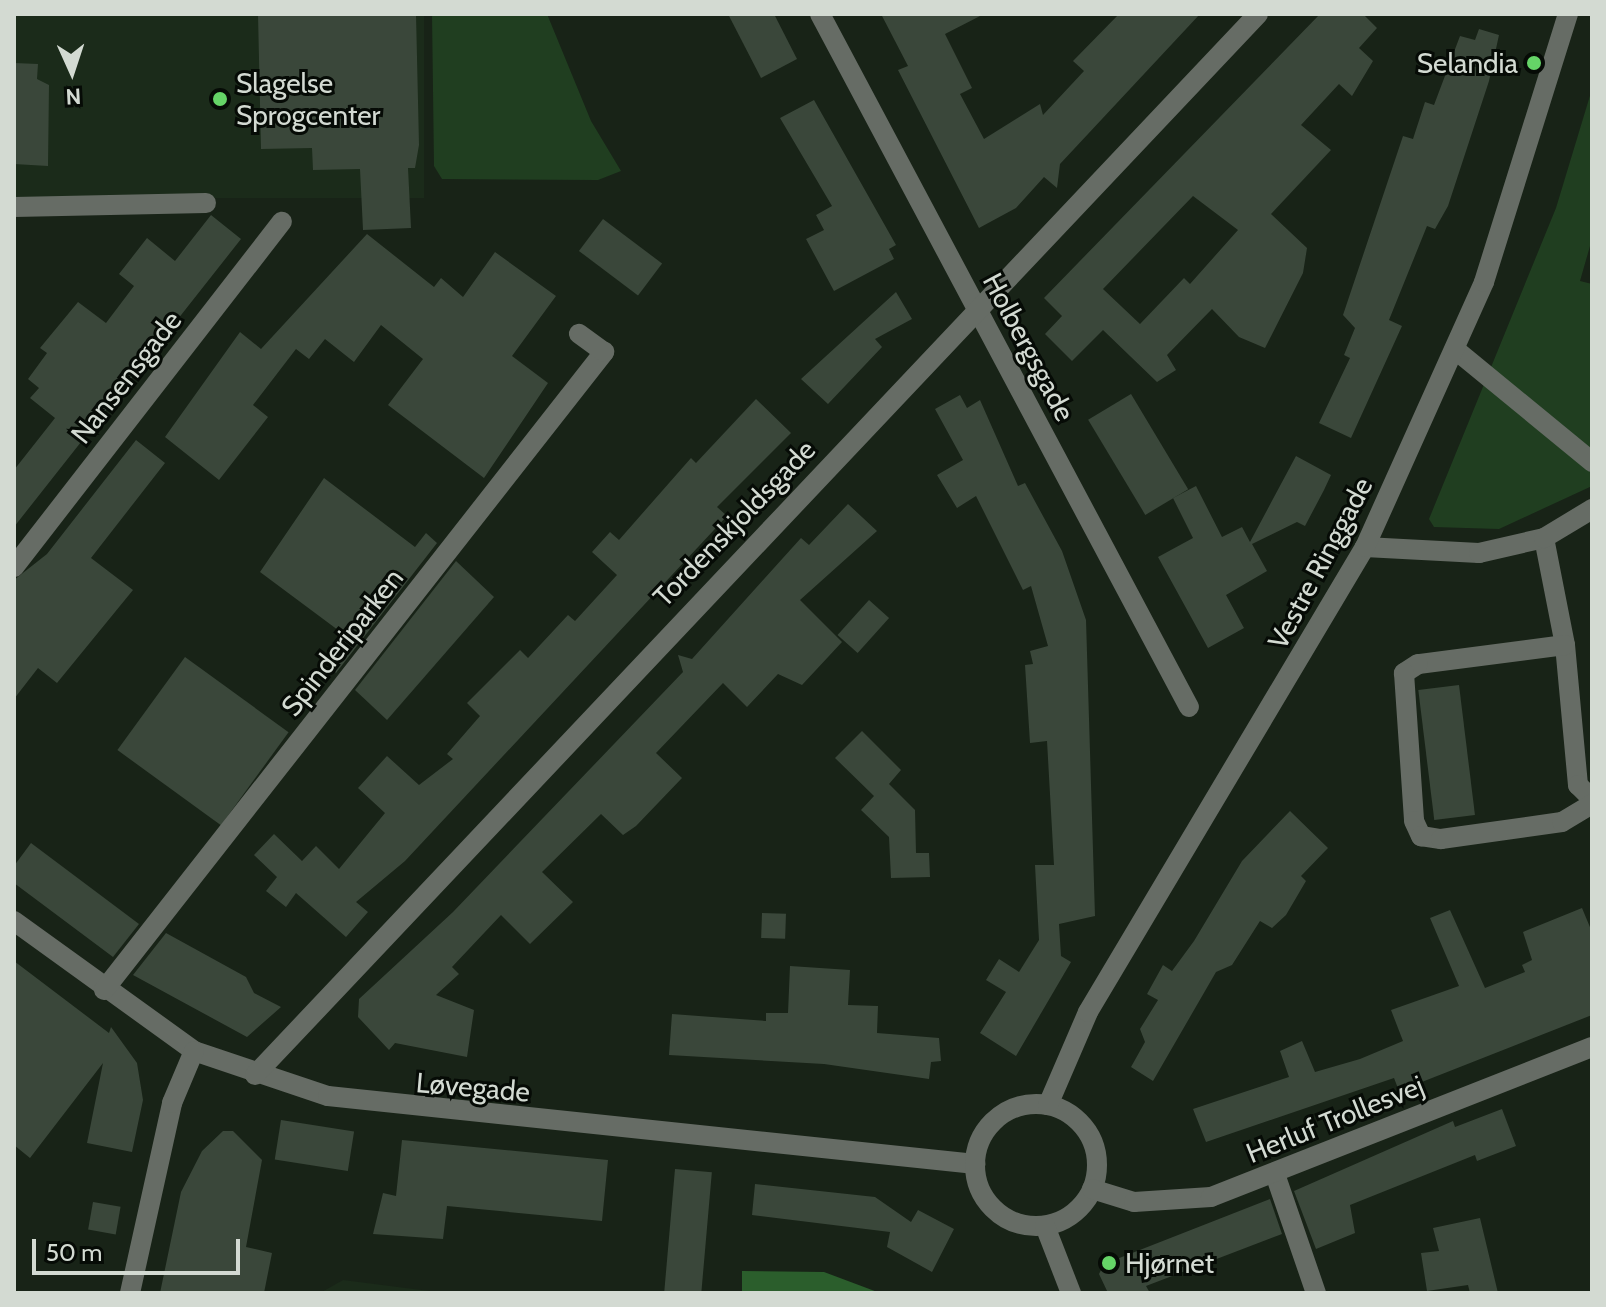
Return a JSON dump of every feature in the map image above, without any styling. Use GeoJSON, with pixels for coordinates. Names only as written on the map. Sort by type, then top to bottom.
{"type":"FeatureCollection","features":[{"type":"Feature","properties":{"kind":"street","name":"Holbergsgade"},"geometry":{"type":"LineString","coordinates":[[820,14],[1189,707]]}},
{"type":"Feature","properties":{"kind":"street","name":"Tordenskjoldsgade"},"geometry":{"type":"LineString","coordinates":[[255,1075],[1258,14]]}},
{"type":"Feature","properties":{"kind":"street","name":"Vestre Ringgade"},"geometry":{"type":"LineString","coordinates":[[1048,1105],[1088,1012],[1365,547],[1457,351],[1568,14]]}},
{"type":"Feature","properties":{"kind":"street"},"geometry":{"type":"LineString","coordinates":[[14,207],[206,203]]}},
{"type":"Feature","properties":{"kind":"street","name":"Nansensgade"},"geometry":{"type":"LineString","coordinates":[[14,567],[282,222]]}},
{"type":"Feature","properties":{"kind":"street","name":"Spinderiparken"},"geometry":{"type":"LineString","coordinates":[[104,990],[604,352],[579,334]]}},
{"type":"Feature","properties":{"kind":"street"},"geometry":{"type":"LineString","coordinates":[[1457,351],[1592,462]]}},
{"type":"Feature","properties":{"kind":"street"},"geometry":{"type":"LineString","coordinates":[[1365,547],[1479,553],[1544,538],[1592,509]]}},
{"type":"Feature","properties":{"kind":"street"},"geometry":{"type":"LineString","coordinates":[[1544,538],[1565,645],[1578,785],[1592,801],[1562,822],[1441,839],[1421,836],[1414,821],[1404,673],[1418,664],[1565,645]]}},
{"type":"Feature","properties":{"kind":"street","name":"Løvegade"},"geometry":{"type":"LineString","coordinates":[[14,921],[104,990],[194,1051],[255,1075],[392,1107],[975,1164]]}},
{"type":"Feature","properties":{"kind":"street","name":"Herluf Trollesvej"},"geometry":{"type":"LineString","coordinates":[[1092,1189],[1134,1202],[1170,1203],[1275,1174],[1592,1047]]}},
{"type":"Feature","properties":{"kind":"street"},"geometry":{"type":"LineString","coordinates":[[130,1293],[172,1103],[194,1051]]}},
{"type":"Feature","properties":{"kind":"street"},"geometry":{"type":"LineString","coordinates":[[1048,1105],[1084,1127],[1097,1168],[1092,1189],[1081,1207],[1045,1226],[1004,1217],[978,1185],[975,1164],[984,1134],[1006,1111],[1048,1105]]}},
{"type":"Feature","properties":{"kind":"street"},"geometry":{"type":"LineString","coordinates":[[1275,1174],[1316,1293]]}},
{"type":"Feature","properties":{"kind":"street"},"geometry":{"type":"LineString","coordinates":[[1045,1226],[1071,1293]]}},
{"type":"Feature","properties":{"kind":"shaded area","name":"Slagelse Sprogcenter"},"geometry":{"type":"Polygon","coordinates":[[[14,14],[424,14],[424,198],[14,198],[14,14]]]}},
{"type":"Feature","properties":{"kind":"shaded area"},"geometry":{"type":"Polygon","coordinates":[[[343,1280],[445,1293],[320,1293],[343,1280]]]}},
{"type":"Feature","properties":{"kind":"green space"},"geometry":{"type":"Polygon","coordinates":[[[432,14],[547,14],[591,121],[621,171],[598,180],[442,179],[434,166],[432,14]]]}},
{"type":"Feature","properties":{"kind":"green space"},"geometry":{"type":"Polygon","coordinates":[[[1592,89],[1592,239],[1580,281],[1592,284],[1592,486],[1499,529],[1434,527],[1429,519],[1556,208],[1592,89]]]}},
{"type":"Feature","properties":{"kind":"green space"},"geometry":{"type":"Polygon","coordinates":[[[742,1271],[824,1272],[880,1293],[742,1293],[742,1271]]]}},
{"type":"Feature","properties":{"kind":"building"},"geometry":{"type":"Polygon","coordinates":[[[258,14],[416,14],[419,145],[415,168],[408,168],[411,228],[363,230],[360,169],[313,170],[312,148],[261,149],[258,14]]]}},
{"type":"Feature","properties":{"kind":"building"},"geometry":{"type":"Polygon","coordinates":[[[728,14],[774,14],[797,59],[761,78],[728,14]]]}},
{"type":"Feature","properties":{"kind":"building"},"geometry":{"type":"Polygon","coordinates":[[[881,14],[984,14],[945,34],[972,88],[960,94],[984,139],[1040,104],[1043,115],[1084,71],[1073,61],[1119,14],[1200,14],[1060,164],[1057,188],[1044,177],[1016,208],[979,228],[898,70],[908,66],[881,14]]]}},
{"type":"Feature","properties":{"kind":"building"},"geometry":{"type":"Polygon","coordinates":[[[1320,14],[1363,14],[1377,28],[1359,48],[1373,61],[1352,96],[1339,84],[1301,125],[1331,150],[1271,214],[1307,248],[1303,273],[1265,348],[1239,337],[1212,309],[1167,355],[1176,370],[1157,382],[1103,330],[1072,361],[1045,334],[1062,316],[1044,298],[1320,14]],[[1193,196],[1103,289],[1140,324],[1184,278],[1190,284],[1238,230],[1193,196]]]}},
{"type":"Feature","properties":{"kind":"building"},"geometry":{"type":"Polygon","coordinates":[[[1479,29],[1499,35],[1489,81],[1448,206],[1435,229],[1427,226],[1389,320],[1402,326],[1351,438],[1319,423],[1350,358],[1344,355],[1355,328],[1343,315],[1403,136],[1413,139],[1425,102],[1434,105],[1460,36],[1475,40],[1479,29]]]}},
{"type":"Feature","properties":{"kind":"building"},"geometry":{"type":"Polygon","coordinates":[[[14,63],[38,64],[37,79],[49,85],[48,166],[14,164],[14,63]]]}},
{"type":"Feature","properties":{"kind":"building"},"geometry":{"type":"Polygon","coordinates":[[[814,100],[896,245],[889,249],[894,259],[834,291],[806,239],[824,230],[816,215],[832,206],[780,118],[814,100]]]}},
{"type":"Feature","properties":{"kind":"building"},"geometry":{"type":"Polygon","coordinates":[[[211,215],[241,239],[14,527],[14,470],[55,418],[30,398],[39,388],[28,379],[47,353],[40,348],[78,302],[106,323],[134,286],[119,274],[147,238],[175,261],[211,215]]]}},
{"type":"Feature","properties":{"kind":"building"},"geometry":{"type":"Polygon","coordinates":[[[603,219],[662,264],[638,295],[579,251],[603,219]]]}},
{"type":"Feature","properties":{"kind":"building"},"geometry":{"type":"Polygon","coordinates":[[[367,234],[434,287],[441,278],[463,297],[495,252],[556,296],[512,356],[548,383],[484,478],[388,405],[423,359],[381,325],[354,362],[325,339],[309,359],[296,349],[253,405],[268,417],[219,480],[165,437],[240,332],[261,349],[367,234]]]}},
{"type":"Feature","properties":{"kind":"building"},"geometry":{"type":"Polygon","coordinates":[[[896,292],[912,319],[875,339],[882,347],[828,404],[801,379],[896,292]]]}},
{"type":"Feature","properties":{"kind":"building"},"geometry":{"type":"Polygon","coordinates":[[[1131,394],[1188,489],[1145,515],[1088,420],[1131,394]]]}},
{"type":"Feature","properties":{"kind":"building"},"geometry":{"type":"Polygon","coordinates":[[[960,395],[967,408],[980,400],[1018,486],[1025,483],[1062,551],[1086,620],[1095,916],[1059,924],[1061,956],[1071,962],[1016,1056],[980,1033],[1006,992],[986,980],[999,959],[1019,972],[1039,940],[1035,865],[1054,865],[1047,741],[1030,743],[1025,665],[1033,664],[1030,651],[1048,646],[1031,586],[1023,590],[976,496],[957,508],[937,475],[963,460],[935,409],[960,395]]]}},
{"type":"Feature","properties":{"kind":"building"},"geometry":{"type":"Polygon","coordinates":[[[756,399],[791,433],[717,507],[727,516],[405,861],[356,902],[368,912],[346,937],[296,893],[286,907],[266,891],[277,877],[254,855],[274,834],[302,861],[316,846],[339,869],[385,813],[358,788],[387,756],[419,785],[453,759],[447,754],[480,716],[467,703],[520,650],[528,658],[568,615],[575,621],[617,575],[592,552],[610,532],[619,540],[691,458],[696,463],[756,399]]]}},
{"type":"Feature","properties":{"kind":"building"},"geometry":{"type":"Polygon","coordinates":[[[136,440],[165,463],[91,558],[133,590],[57,683],[38,668],[14,699],[14,580],[47,554],[136,440]]]}},
{"type":"Feature","properties":{"kind":"building"},"geometry":{"type":"Polygon","coordinates":[[[1296,456],[1331,475],[1305,526],[1297,522],[1252,544],[1267,571],[1226,595],[1244,628],[1208,648],[1158,557],[1193,538],[1173,498],[1196,486],[1222,537],[1242,527],[1250,542],[1296,456]]]}},
{"type":"Feature","properties":{"kind":"building"},"geometry":{"type":"Polygon","coordinates":[[[324,478],[415,547],[426,533],[437,543],[336,673],[325,662],[346,636],[260,572],[324,478]]]}},
{"type":"Feature","properties":{"kind":"building"},"geometry":{"type":"Polygon","coordinates":[[[848,504],[877,531],[800,600],[842,642],[802,685],[778,674],[747,707],[723,683],[656,753],[682,778],[636,826],[623,835],[601,814],[542,872],[573,902],[530,944],[501,915],[452,967],[459,974],[436,995],[474,1010],[467,1057],[395,1043],[389,1050],[358,1017],[359,999],[453,912],[683,672],[678,655],[692,659],[801,538],[809,545],[848,504]]]}},
{"type":"Feature","properties":{"kind":"building"},"geometry":{"type":"Polygon","coordinates":[[[456,561],[494,597],[387,720],[355,690],[456,561]]]}},
{"type":"Feature","properties":{"kind":"building"},"geometry":{"type":"Polygon","coordinates":[[[869,600],[889,618],[858,653],[838,635],[869,600]]]}},
{"type":"Feature","properties":{"kind":"building"},"geometry":{"type":"Polygon","coordinates":[[[185,657],[289,732],[221,825],[117,750],[185,657]]]}},
{"type":"Feature","properties":{"kind":"building"},"geometry":{"type":"Polygon","coordinates":[[[1459,685],[1475,815],[1434,820],[1418,690],[1459,685]]]}},
{"type":"Feature","properties":{"kind":"building"},"geometry":{"type":"Polygon","coordinates":[[[862,731],[901,770],[889,784],[915,810],[916,853],[929,853],[930,877],[891,878],[889,837],[861,810],[874,796],[835,758],[862,731]]]}},
{"type":"Feature","properties":{"kind":"building"},"geometry":{"type":"Polygon","coordinates":[[[1290,811],[1328,848],[1301,876],[1306,881],[1286,915],[1272,928],[1260,921],[1232,965],[1216,972],[1153,1081],[1131,1067],[1145,1042],[1140,1029],[1158,1000],[1147,994],[1163,965],[1172,971],[1194,941],[1242,861],[1290,811]]]}},
{"type":"Feature","properties":{"kind":"building"},"geometry":{"type":"Polygon","coordinates":[[[31,843],[139,924],[113,957],[14,883],[14,866],[31,843]]]}},
{"type":"Feature","properties":{"kind":"building"},"geometry":{"type":"Polygon","coordinates":[[[1582,908],[1592,932],[1592,1015],[1399,1091],[1394,1078],[1206,1142],[1193,1109],[1289,1077],[1280,1051],[1302,1041],[1315,1072],[1360,1059],[1403,1041],[1391,1010],[1459,986],[1430,918],[1450,910],[1485,988],[1525,972],[1522,965],[1532,960],[1523,932],[1582,908]]]}},
{"type":"Feature","properties":{"kind":"building"},"geometry":{"type":"Polygon","coordinates":[[[762,913],[786,914],[785,939],[761,938],[762,913]]]}},
{"type":"Feature","properties":{"kind":"building"},"geometry":{"type":"Polygon","coordinates":[[[166,933],[246,977],[254,993],[281,1007],[247,1037],[133,975],[166,933]]]}},
{"type":"Feature","properties":{"kind":"building"},"geometry":{"type":"Polygon","coordinates":[[[14,961],[109,1033],[111,1027],[137,1063],[143,1100],[132,1152],[87,1143],[103,1063],[30,1158],[14,1145],[14,961]]]}},
{"type":"Feature","properties":{"kind":"building"},"geometry":{"type":"Polygon","coordinates":[[[790,966],[850,970],[848,1005],[878,1006],[877,1033],[939,1038],[941,1061],[931,1062],[929,1079],[824,1064],[669,1055],[672,1014],[766,1021],[766,1013],[788,1013],[790,966]]]}},
{"type":"Feature","properties":{"kind":"building"},"geometry":{"type":"Polygon","coordinates":[[[1502,1109],[1516,1146],[1477,1161],[1475,1155],[1350,1205],[1355,1233],[1316,1249],[1294,1191],[1453,1121],[1455,1127],[1502,1109]]]}},
{"type":"Feature","properties":{"kind":"building"},"geometry":{"type":"Polygon","coordinates":[[[281,1120],[354,1132],[348,1171],[275,1160],[281,1120]]]}},
{"type":"Feature","properties":{"kind":"building"},"geometry":{"type":"Polygon","coordinates":[[[223,1131],[233,1131],[262,1160],[246,1247],[272,1253],[264,1293],[160,1293],[181,1192],[202,1151],[223,1131]]]}},
{"type":"Feature","properties":{"kind":"building"},"geometry":{"type":"Polygon","coordinates":[[[402,1140],[608,1160],[602,1221],[447,1206],[443,1239],[373,1234],[383,1193],[396,1196],[402,1140]]]}},
{"type":"Feature","properties":{"kind":"building"},"geometry":{"type":"Polygon","coordinates":[[[675,1169],[712,1172],[701,1293],[664,1293],[675,1169]]]}},
{"type":"Feature","properties":{"kind":"building"},"geometry":{"type":"Polygon","coordinates":[[[755,1184],[875,1197],[911,1222],[918,1210],[954,1229],[932,1272],[887,1247],[890,1232],[752,1215],[755,1184]]]}},
{"type":"Feature","properties":{"kind":"building"},"geometry":{"type":"Polygon","coordinates":[[[1270,1199],[1282,1234],[1146,1286],[1150,1293],[1108,1293],[1099,1274],[1104,1264],[1270,1199]]]}},
{"type":"Feature","properties":{"kind":"building"},"geometry":{"type":"Polygon","coordinates":[[[93,1202],[121,1207],[116,1234],[88,1230],[93,1202]]]}},
{"type":"Feature","properties":{"kind":"building"},"geometry":{"type":"Polygon","coordinates":[[[1480,1218],[1498,1293],[1470,1293],[1468,1285],[1427,1291],[1421,1253],[1439,1251],[1433,1228],[1480,1218]]]}},
{"type":"Feature","properties":{"kind":"place","name":"Selandia"},"geometry":{"type":"Point","coordinates":[1534,63]}},
{"type":"Feature","properties":{"kind":"place","name":"Slagelse Sprogcenter"},"geometry":{"type":"Point","coordinates":[220,99]}},
{"type":"Feature","properties":{"kind":"place","name":"Hjørnet"},"geometry":{"type":"Point","coordinates":[1109,1263]}}]}
